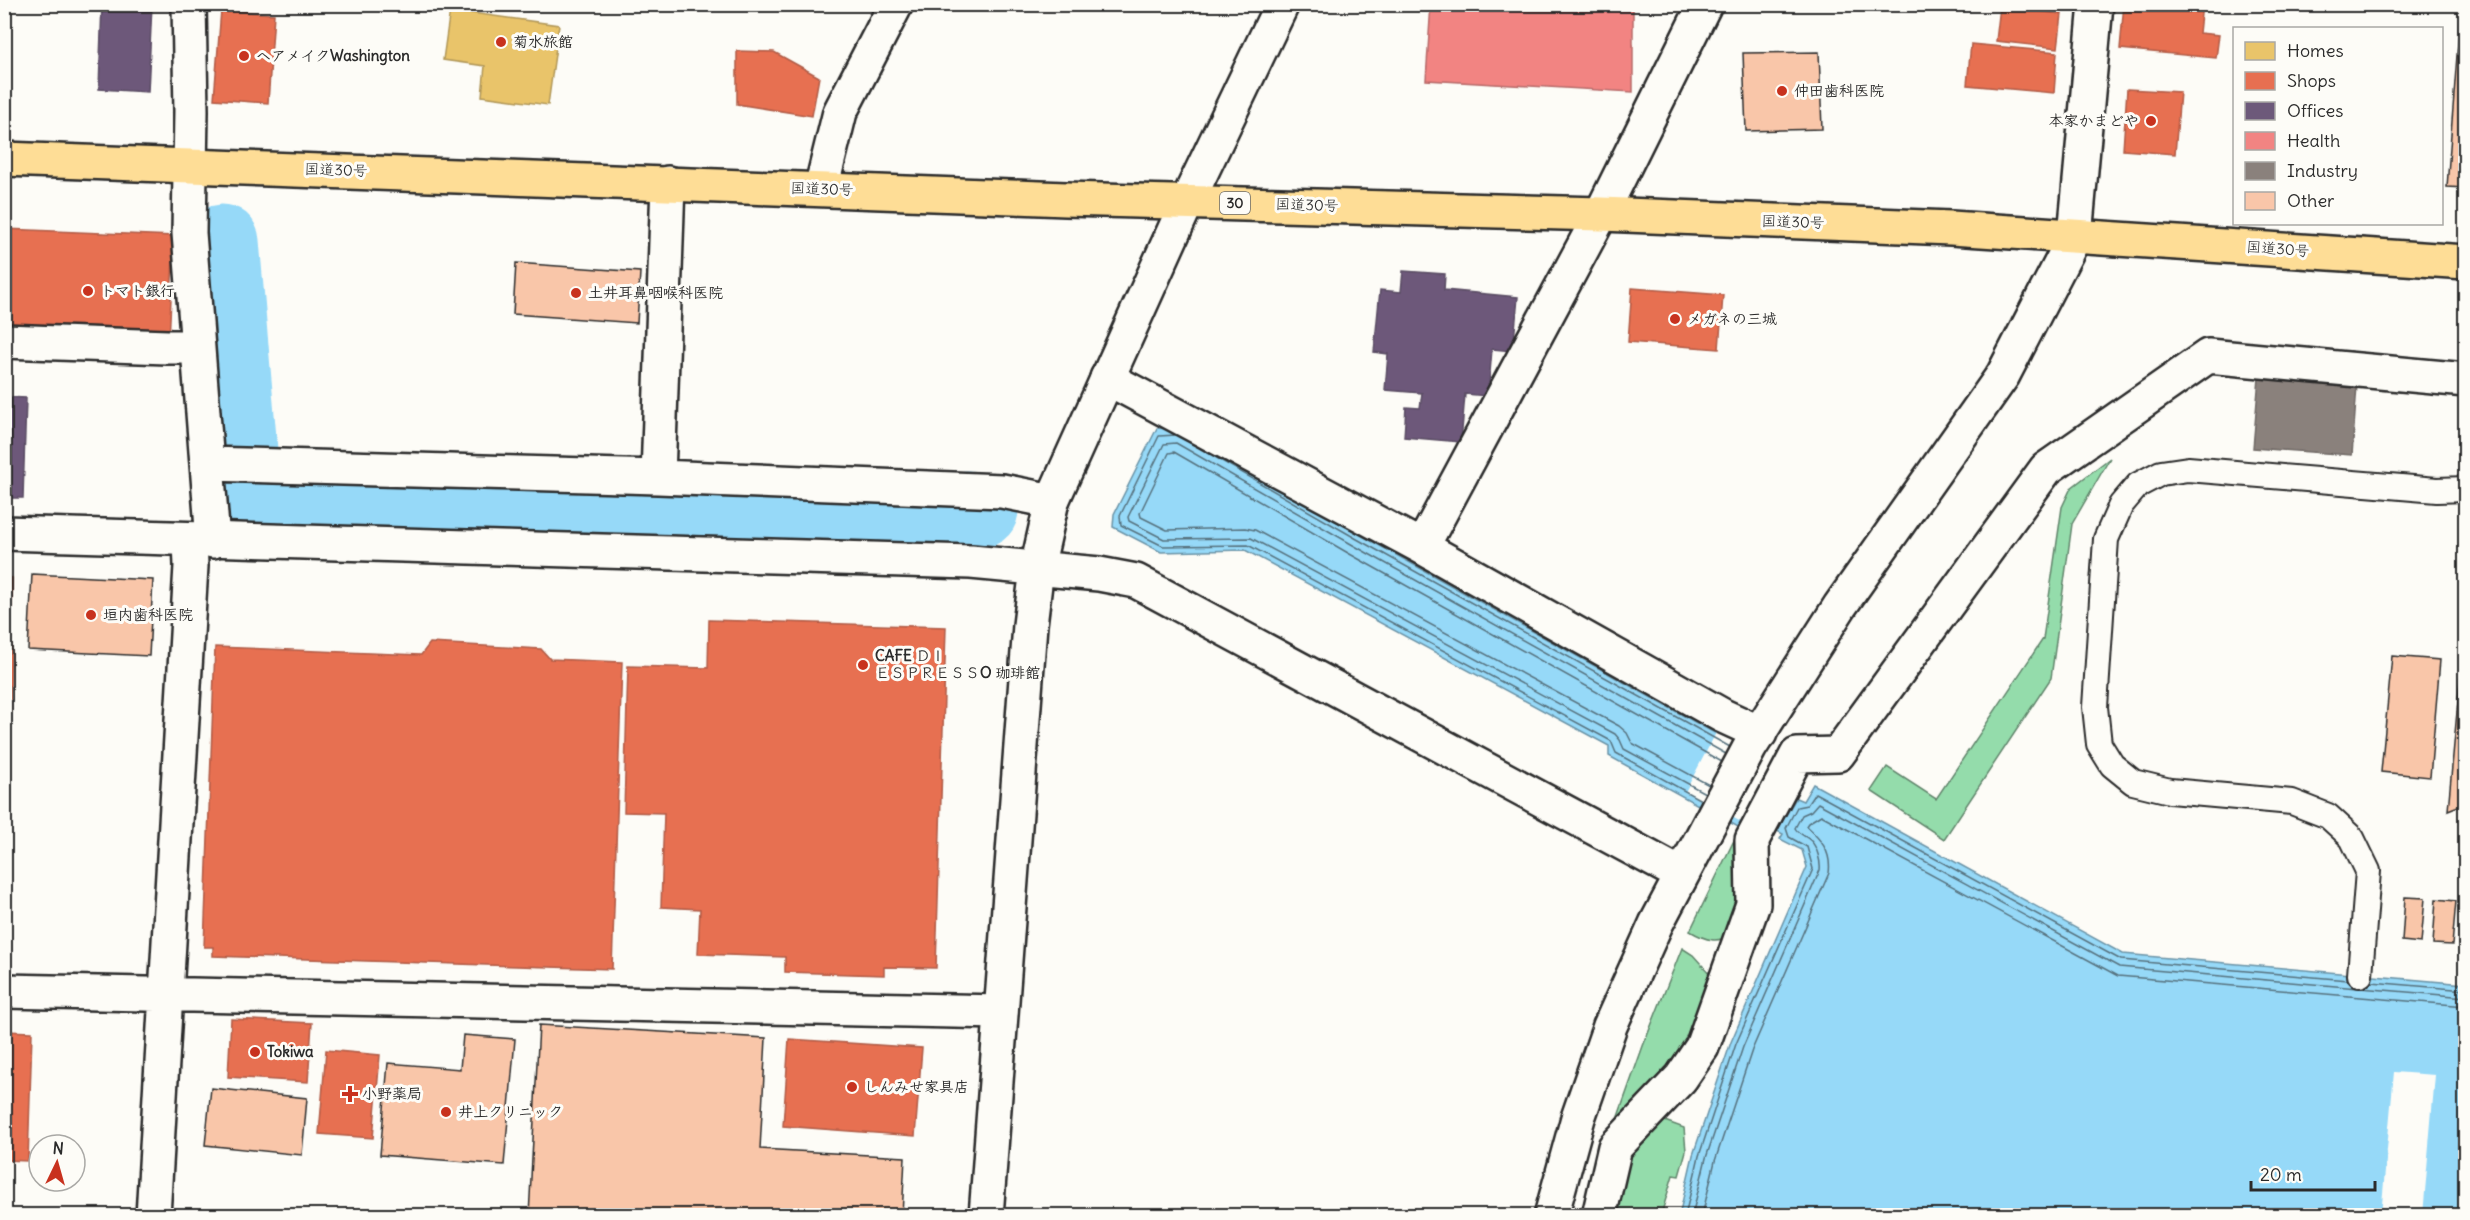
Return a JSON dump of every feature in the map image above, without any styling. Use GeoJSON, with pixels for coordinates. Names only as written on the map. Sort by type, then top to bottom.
{"type":"FeatureCollection","features":[{"type":"Feature","properties":{"kind":"highway","name":"国道30号"},"geometry":{"type":"LineString","coordinates":[[4,159],[1187,202],[1601,214],[2074,236],[2466,262]]}},
{"type":"Feature","properties":{"kind":"street"},"geometry":{"type":"LineString","coordinates":[[153,1215],[189,590],[201,540],[230,465],[197,346],[189,233],[189,4]]}},
{"type":"Feature","properties":{"kind":"street"},"geometry":{"type":"LineString","coordinates":[[821,189],[840,112],[896,4]]}},
{"type":"Feature","properties":{"kind":"street"},"geometry":{"type":"LineString","coordinates":[[987,1215],[1030,625],[1037,568],[1052,501],[1187,202],[1282,4]]}},
{"type":"Feature","properties":{"kind":"street"},"geometry":{"type":"LineString","coordinates":[[1422,547],[1601,214],[1705,4]]}},
{"type":"Feature","properties":{"kind":"street"},"geometry":{"type":"LineString","coordinates":[[1551,1215],[1578,1118],[1610,1026],[1636,966],[1717,809],[1755,740],[1840,606],[2003,375],[2074,236],[2096,4]]}},
{"type":"Feature","properties":{"kind":"street"},"geometry":{"type":"LineString","coordinates":[[658,477],[668,183]]}},
{"type":"Feature","properties":{"kind":"street"},"geometry":{"type":"LineString","coordinates":[[4,340],[167,347],[197,346]]}},
{"type":"Feature","properties":{"kind":"street"},"geometry":{"type":"LineString","coordinates":[[1599,1215],[1615,1147],[1681,1078],[1702,1047],[1753,904],[1752,840],[1797,755],[1838,754],[2046,469],[2208,356],[2466,380]]}},
{"type":"Feature","properties":{"kind":"street"},"geometry":{"type":"LineString","coordinates":[[1107,378],[1422,547],[1723,716],[1755,740]]}},
{"type":"Feature","properties":{"kind":"street"},"geometry":{"type":"LineString","coordinates":[[230,465],[658,477],[1002,490],[1052,501]]}},
{"type":"Feature","properties":{"kind":"street"},"geometry":{"type":"LineString","coordinates":[[4,533],[971,562],[1100,574],[1136,581],[1682,875]]}},
{"type":"Feature","properties":{"kind":"street"},"geometry":{"type":"LineString","coordinates":[[4,991],[1001,1012]]}},
{"type":"Feature","properties":{"kind":"lane"},"geometry":{"type":"LineString","coordinates":[[2360,975],[2368,871],[2352,838],[2328,816],[2292,802],[2170,791],[2133,782],[2112,765],[2099,744],[2095,707],[2106,538],[2121,505],[2138,485],[2161,472],[2188,469],[2437,490],[2466,489]]}},
{"type":"Feature","properties":{"kind":"green space"},"geometry":{"type":"Polygon","coordinates":[[[2110,458],[2072,524],[2051,678],[1944,839],[1871,791],[1887,767],[1936,799],[2043,639],[2062,507],[2071,488],[2110,458]]]}},
{"type":"Feature","properties":{"kind":"green space"},"geometry":{"type":"Polygon","coordinates":[[[1739,830],[1746,834],[1735,864],[1739,887],[1734,935],[1717,940],[1707,939],[1690,931],[1739,830]]]}},
{"type":"Feature","properties":{"kind":"green space"},"geometry":{"type":"Polygon","coordinates":[[[1682,948],[1693,955],[1710,974],[1711,994],[1683,1053],[1615,1125],[1643,1046],[1682,948]]]}},
{"type":"Feature","properties":{"kind":"green space"},"geometry":{"type":"Polygon","coordinates":[[[1662,1120],[1684,1128],[1686,1151],[1679,1176],[1673,1175],[1661,1215],[1609,1216],[1628,1146],[1662,1120]]]}},
{"type":"Feature","properties":{"kind":"water"},"geometry":{"type":"Polygon","coordinates":[[[1157,428],[1180,430],[1359,534],[1711,731],[1796,773],[1760,839],[1609,756],[1609,746],[1245,550],[1161,552],[1113,527],[1114,514],[1157,428]]]}},
{"type":"Feature","properties":{"kind":"water"},"geometry":{"type":"Polygon","coordinates":[[[1813,784],[2123,954],[2465,984],[2465,1215],[1679,1216],[1693,1155],[1731,1042],[1807,867],[1802,850],[1780,839],[1783,834],[1777,831],[1796,798],[1803,801],[1813,784]]]}},
{"type":"Feature","properties":{"kind":"pier"},"geometry":{"type":"Polygon","coordinates":[[[1717,731],[1778,762],[1745,824],[1685,792],[1717,731]]]}},
{"type":"Feature","properties":{"kind":"pier"},"geometry":{"type":"Polygon","coordinates":[[[2394,1072],[2435,1075],[2423,1215],[2381,1215],[2394,1072]]]}},
{"type":"Feature","properties":{"kind":"building: Homes","name":"菊水旅館"},"geometry":{"type":"Polygon","coordinates":[[[450,10],[559,25],[548,105],[482,96],[485,66],[443,60],[450,10]]]}},
{"type":"Feature","properties":{"kind":"building: Shops"},"geometry":{"type":"Polygon","coordinates":[[[2124,4],[2202,4],[2199,33],[2219,35],[2216,58],[2120,49],[2124,4]]]}},
{"type":"Feature","properties":{"kind":"building: Shops"},"geometry":{"type":"Polygon","coordinates":[[[2000,7],[2062,14],[2058,48],[1996,41],[2000,7]]]}},
{"type":"Feature","properties":{"kind":"building: Shops","name":"ヘアメイクWashington"},"geometry":{"type":"Polygon","coordinates":[[[221,10],[274,14],[268,103],[214,99],[221,10]]]}},
{"type":"Feature","properties":{"kind":"building: Shops"},"geometry":{"type":"Polygon","coordinates":[[[1971,44],[2057,52],[2054,93],[1967,85],[1971,44]]]}},
{"type":"Feature","properties":{"kind":"building: Shops"},"geometry":{"type":"Polygon","coordinates":[[[737,51],[774,52],[819,77],[812,116],[737,104],[737,51]]]}},
{"type":"Feature","properties":{"kind":"building: Shops","name":"本家かまどや"},"geometry":{"type":"Polygon","coordinates":[[[2127,89],[2180,92],[2175,154],[2123,150],[2127,89]]]}},
{"type":"Feature","properties":{"kind":"building: Shops","name":"トマト銀行"},"geometry":{"type":"Polygon","coordinates":[[[5,229],[174,236],[169,340],[4,333],[5,229]]]}},
{"type":"Feature","properties":{"kind":"building: Shops","name":"メガネの三城"},"geometry":{"type":"Polygon","coordinates":[[[1632,288],[1723,295],[1719,349],[1628,342],[1632,288]]]}},
{"type":"Feature","properties":{"kind":"building: Shops"},"geometry":{"type":"Polygon","coordinates":[[[4,577],[12,578],[9,789],[4,789],[4,577]]]}},
{"type":"Feature","properties":{"kind":"building: Shops"},"geometry":{"type":"Polygon","coordinates":[[[709,620],[946,627],[936,968],[884,967],[884,975],[785,972],[785,957],[698,954],[700,909],[661,907],[664,813],[624,812],[628,666],[708,668],[709,620]]]}},
{"type":"Feature","properties":{"kind":"building: Shops"},"geometry":{"type":"Polygon","coordinates":[[[430,643],[541,649],[550,659],[622,662],[612,969],[213,956],[213,947],[204,947],[215,647],[421,655],[430,643]]]}},
{"type":"Feature","properties":{"kind":"building: Shops"},"geometry":{"type":"Polygon","coordinates":[[[231,1019],[312,1023],[308,1082],[228,1077],[231,1019]]]}},
{"type":"Feature","properties":{"kind":"building: Shops"},"geometry":{"type":"Polygon","coordinates":[[[4,1031],[32,1032],[27,1161],[4,1160],[4,1031]]]}},
{"type":"Feature","properties":{"kind":"building: Shops","name":"しんみせ家具店"},"geometry":{"type":"Polygon","coordinates":[[[789,1039],[922,1048],[915,1136],[783,1126],[789,1039]]]}},
{"type":"Feature","properties":{"kind":"building: Shops","name":"小野薬局"},"geometry":{"type":"Polygon","coordinates":[[[326,1050],[380,1055],[373,1138],[319,1134],[326,1050]]]}},
{"type":"Feature","properties":{"kind":"building: Offices"},"geometry":{"type":"Polygon","coordinates":[[[102,4],[152,4],[148,92],[99,89],[102,4]]]}},
{"type":"Feature","properties":{"kind":"building: Offices"},"geometry":{"type":"Polygon","coordinates":[[[1403,271],[1445,274],[1444,290],[1518,297],[1513,351],[1492,349],[1488,396],[1465,394],[1461,442],[1404,437],[1406,407],[1420,408],[1422,393],[1385,390],[1388,354],[1374,352],[1380,290],[1401,292],[1403,271]]]}},
{"type":"Feature","properties":{"kind":"building: Offices"},"geometry":{"type":"Polygon","coordinates":[[[4,397],[26,398],[23,498],[4,498],[4,397]]]}},
{"type":"Feature","properties":{"kind":"building: Health"},"geometry":{"type":"Polygon","coordinates":[[[1431,4],[1633,4],[1633,92],[1426,80],[1431,4]]]}},
{"type":"Feature","properties":{"kind":"building: Industry"},"geometry":{"type":"Polygon","coordinates":[[[2259,378],[2357,385],[2352,455],[2253,448],[2259,378]]]}},
{"type":"Feature","properties":{"kind":"building: Other"},"geometry":{"type":"Polygon","coordinates":[[[2460,16],[2466,16],[2466,188],[2447,187],[2460,16]]]}},
{"type":"Feature","properties":{"kind":"building: Other","name":"仲田歯科医院"},"geometry":{"type":"Polygon","coordinates":[[[1819,52],[1822,129],[1746,131],[1743,53],[1819,52]]]}},
{"type":"Feature","properties":{"kind":"building: Other","name":"土井耳鼻咽喉科医院"},"geometry":{"type":"Polygon","coordinates":[[[516,263],[640,272],[637,323],[513,314],[516,263]]]}},
{"type":"Feature","properties":{"kind":"building: Other","name":"垣内歯科医院"},"geometry":{"type":"Polygon","coordinates":[[[32,574],[153,580],[149,656],[28,650],[32,574]]]}},
{"type":"Feature","properties":{"kind":"building: Other"},"geometry":{"type":"Polygon","coordinates":[[[2392,656],[2440,660],[2430,777],[2381,772],[2392,656]]]}},
{"type":"Feature","properties":{"kind":"building: Other"},"geometry":{"type":"Polygon","coordinates":[[[2460,679],[2466,682],[2466,803],[2448,810],[2460,679]]]}},
{"type":"Feature","properties":{"kind":"building: Other"},"geometry":{"type":"Polygon","coordinates":[[[2405,897],[2425,898],[2421,943],[2402,941],[2405,897]]]}},
{"type":"Feature","properties":{"kind":"building: Other"},"geometry":{"type":"Polygon","coordinates":[[[2436,899],[2456,901],[2452,945],[2433,944],[2436,899]]]}},
{"type":"Feature","properties":{"kind":"building: Other"},"geometry":{"type":"Polygon","coordinates":[[[539,1025],[766,1038],[760,1149],[905,1157],[902,1216],[529,1216],[539,1025]]]}},
{"type":"Feature","properties":{"kind":"building: Other","name":"井上クリニック"},"geometry":{"type":"Polygon","coordinates":[[[463,1035],[515,1039],[504,1165],[380,1155],[388,1063],[460,1069],[463,1035]]]}},
{"type":"Feature","properties":{"kind":"building: Other"},"geometry":{"type":"Polygon","coordinates":[[[211,1088],[307,1098],[302,1155],[205,1145],[211,1088]]]}},
{"type":"Feature","properties":{"kind":"waterway"},"geometry":{"type":"LineString","coordinates":[[222,242],[244,497],[941,514],[968,508],[981,510]]}},
{"type":"Feature","properties":{"kind":"place","name":"菊水旅館"},"geometry":{"type":"Point","coordinates":[501,42]}},
{"type":"Feature","properties":{"kind":"place","name":"ヘアメイクWashington"},"geometry":{"type":"Point","coordinates":[244,56]}},
{"type":"Feature","properties":{"kind":"place","name":"仲田歯科医院"},"geometry":{"type":"Point","coordinates":[1782,91]}},
{"type":"Feature","properties":{"kind":"place","name":"本家かまどや"},"geometry":{"type":"Point","coordinates":[2151,121]}},
{"type":"Feature","properties":{"kind":"place","name":"トマト銀行"},"geometry":{"type":"Point","coordinates":[88,291]}},
{"type":"Feature","properties":{"kind":"place","name":"土井耳鼻咽喉科医院"},"geometry":{"type":"Point","coordinates":[576,293]}},
{"type":"Feature","properties":{"kind":"place","name":"メガネの三城"},"geometry":{"type":"Point","coordinates":[1675,319]}},
{"type":"Feature","properties":{"kind":"place","name":"垣内歯科医院"},"geometry":{"type":"Point","coordinates":[91,615]}},
{"type":"Feature","properties":{"kind":"place","name":"CAFE ＤＩ ＥＳＰＲＥＳＳO 珈琲館"},"geometry":{"type":"Point","coordinates":[863,665]}},
{"type":"Feature","properties":{"kind":"place","name":"Tokiwa"},"geometry":{"type":"Point","coordinates":[255,1052]}},
{"type":"Feature","properties":{"kind":"place","name":"しんみせ家具店"},"geometry":{"type":"Point","coordinates":[852,1087]}},
{"type":"Feature","properties":{"kind":"place","name":"小野薬局"},"geometry":{"type":"Point","coordinates":[350,1094]}},
{"type":"Feature","properties":{"kind":"place","name":"井上クリニック"},"geometry":{"type":"Point","coordinates":[446,1112]}}]}
